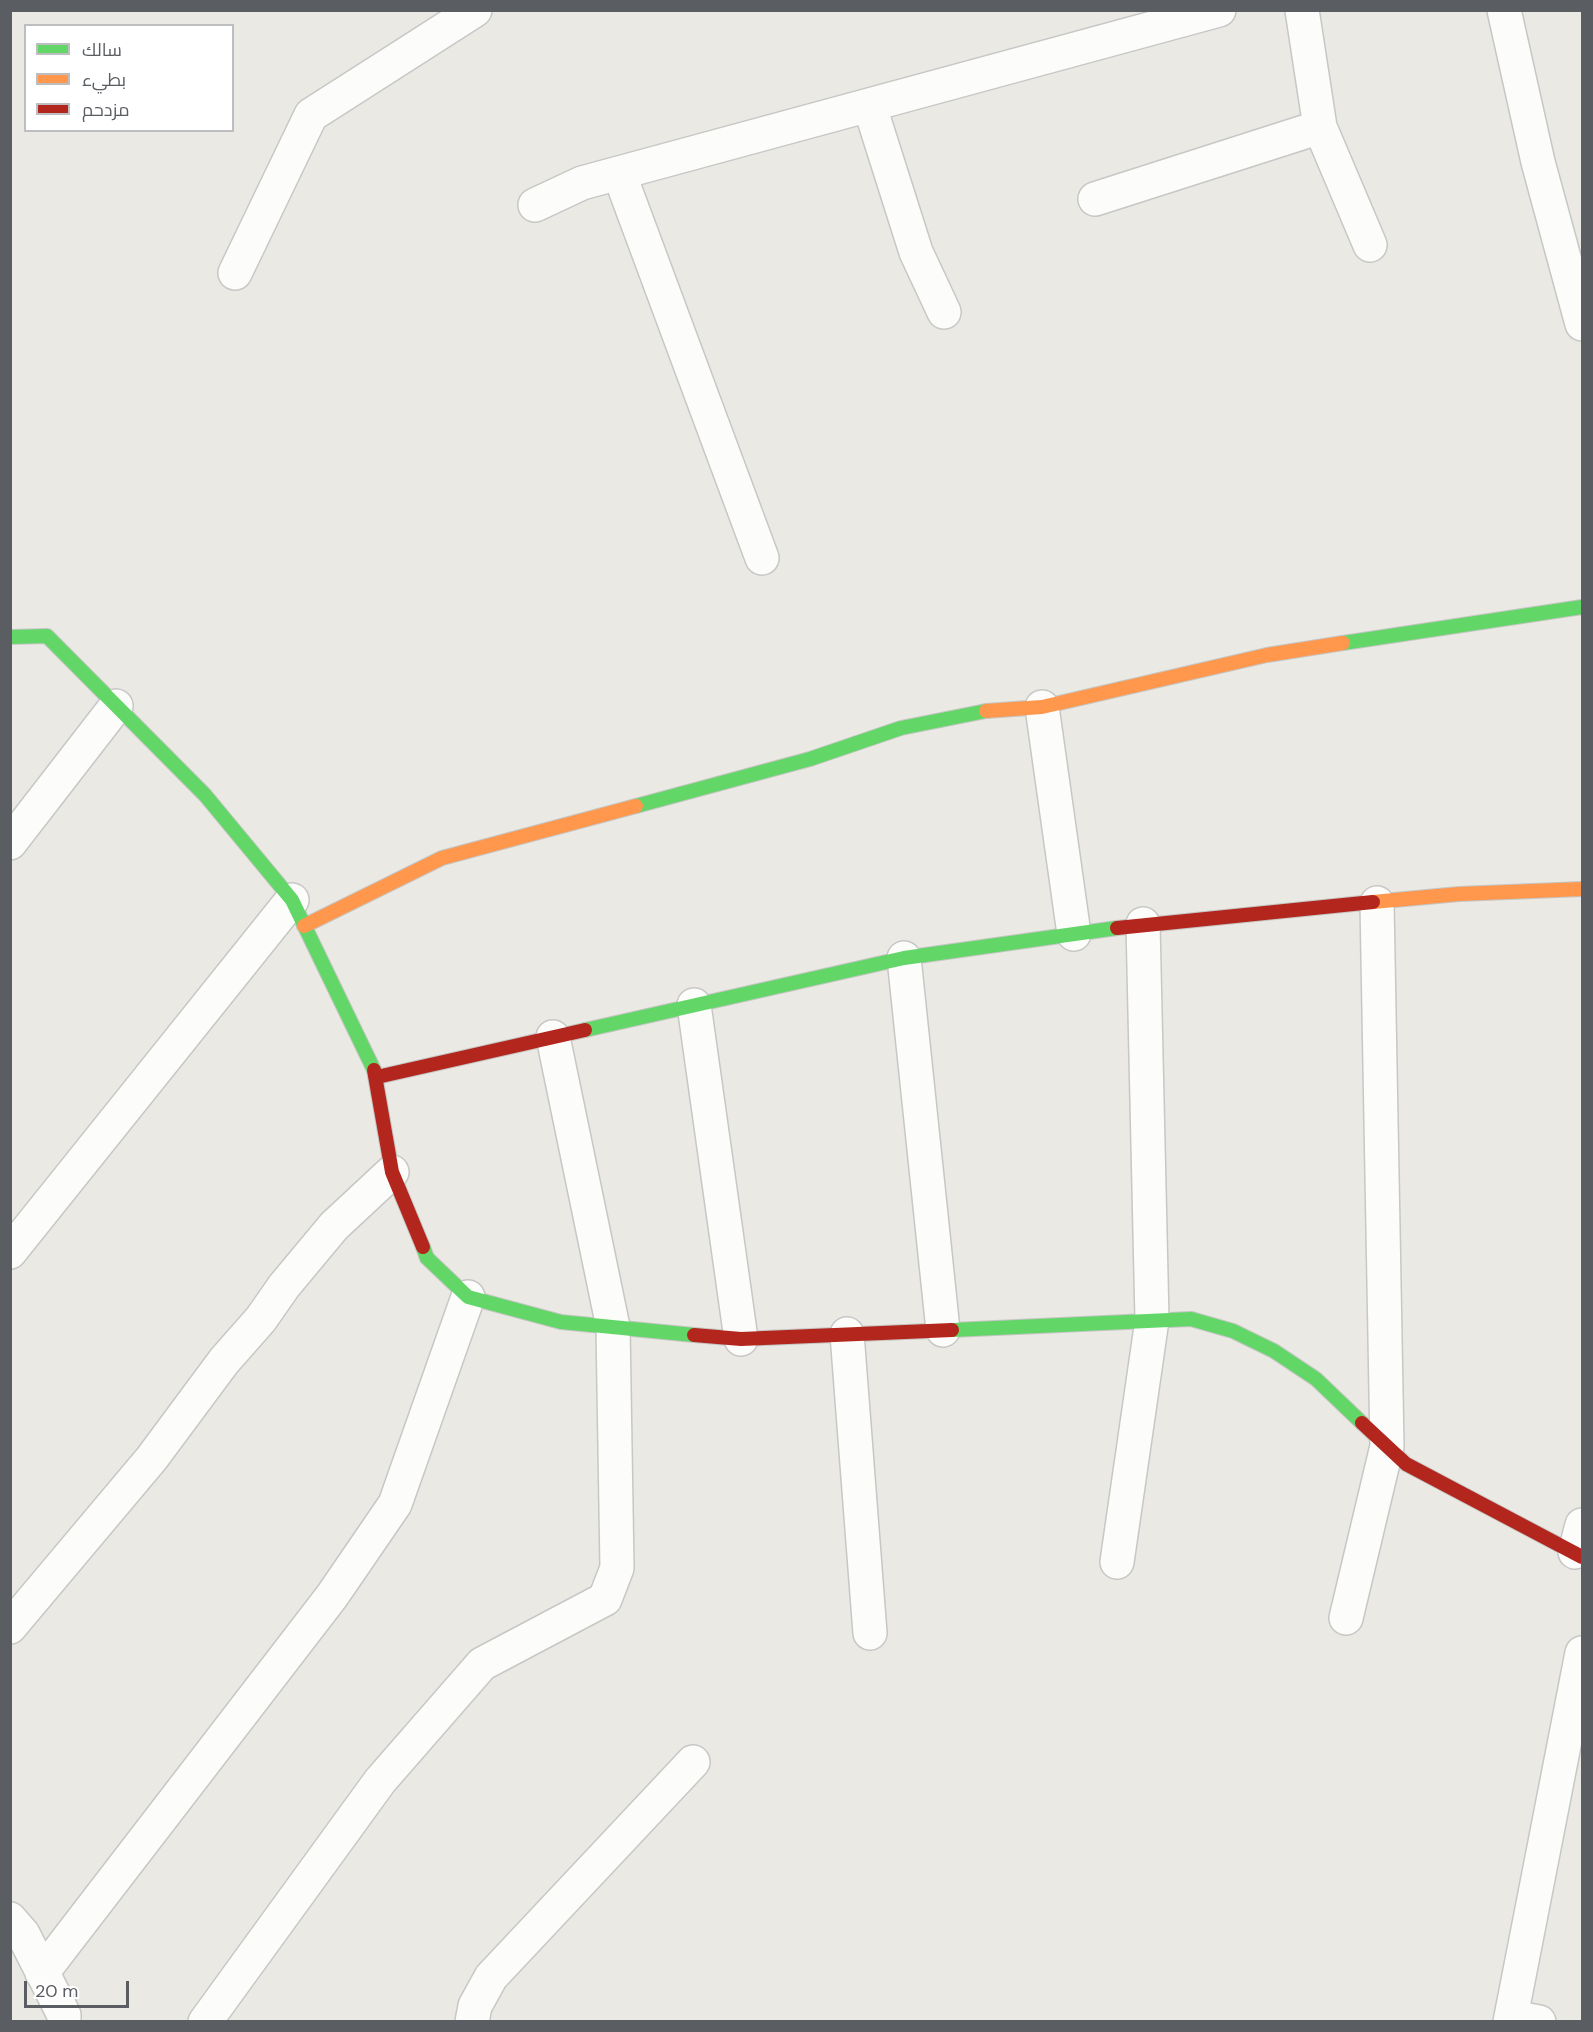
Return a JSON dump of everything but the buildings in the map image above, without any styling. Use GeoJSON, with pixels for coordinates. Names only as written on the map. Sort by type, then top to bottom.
{"type":"FeatureCollection","features":[{"type":"Feature","properties":{"kind":"street"},"geometry":{"type":"LineString","coordinates":[[236,273],[311,115],[475,10]]}},
{"type":"Feature","properties":{"kind":"street"},"geometry":{"type":"LineString","coordinates":[[1302,10],[1320,127],[1370,245]]}},
{"type":"Feature","properties":{"kind":"street"},"geometry":{"type":"LineString","coordinates":[[1503,10],[1535,151],[1582,324]]}},
{"type":"Feature","properties":{"kind":"street"},"geometry":{"type":"LineString","coordinates":[[535,205],[582,183],[846,110],[870,107],[1199,13]]}},
{"type":"Feature","properties":{"kind":"street"},"geometry":{"type":"LineString","coordinates":[[870,107],[916,252],[944,312]]}},
{"type":"Feature","properties":{"kind":"street"},"geometry":{"type":"LineString","coordinates":[[1095,199],[1320,127]]}},
{"type":"Feature","properties":{"kind":"street"},"geometry":{"type":"LineString","coordinates":[[619,173],[762,558]]}},
{"type":"Feature","properties":{"kind":"street"},"geometry":{"type":"LineString","coordinates":[[10,1252],[298,913],[442,858],[810,759],[901,728],[986,711],[1042,707],[1267,655],[1582,607]]}},
{"type":"Feature","properties":{"kind":"street"},"geometry":{"type":"LineString","coordinates":[[10,638],[47,636],[205,795],[298,913],[377,1077],[392,1172],[427,1258],[468,1297],[561,1322],[741,1339],[1191,1319],[1233,1331],[1274,1351],[1316,1379],[1406,1464],[1580,1545]]}},
{"type":"Feature","properties":{"kind":"street"},"geometry":{"type":"LineString","coordinates":[[10,843],[116,706]]}},
{"type":"Feature","properties":{"kind":"street"},"geometry":{"type":"LineString","coordinates":[[1042,707],[1074,934]]}},
{"type":"Feature","properties":{"kind":"street"},"geometry":{"type":"LineString","coordinates":[[377,1077],[904,958],[1143,924],[1459,894],[1582,889]]}},
{"type":"Feature","properties":{"kind":"street"},"geometry":{"type":"LineString","coordinates":[[1346,1618],[1387,1446],[1377,903]]}},
{"type":"Feature","properties":{"kind":"street"},"geometry":{"type":"LineString","coordinates":[[1118,1562],[1152,1320],[1143,924]]}},
{"type":"Feature","properties":{"kind":"street"},"geometry":{"type":"LineString","coordinates":[[904,958],[943,1330]]}},
{"type":"Feature","properties":{"kind":"street"},"geometry":{"type":"LineString","coordinates":[[694,1005],[741,1339]]}},
{"type":"Feature","properties":{"kind":"street"},"geometry":{"type":"LineString","coordinates":[[205,2022],[380,1781],[482,1664],[604,1599],[617,1568],[613,1327],[553,1037]]}},
{"type":"Feature","properties":{"kind":"street"},"geometry":{"type":"LineString","coordinates":[[10,1627],[152,1458],[224,1361],[261,1319],[320,1243],[392,1172]]}},
{"type":"Feature","properties":{"kind":"street"},"geometry":{"type":"LineString","coordinates":[[42,1973],[332,1596],[394,1504],[468,1297]]}},
{"type":"Feature","properties":{"kind":"street"},"geometry":{"type":"LineString","coordinates":[[848,1334],[870,1633]]}},
{"type":"Feature","properties":{"kind":"street"},"geometry":{"type":"LineString","coordinates":[[1520,2020],[1582,1653]]}},
{"type":"Feature","properties":{"kind":"street"},"geometry":{"type":"LineString","coordinates":[[472,2022],[475,2006],[491,1977],[693,1762]]}},
{"type":"Feature","properties":{"kind":"street"},"geometry":{"type":"LineString","coordinates":[[10,1919],[23,1934],[64,2015],[64,2022]]}},
{"type":"Feature","properties":{"kind":"traffic: fast"},"geometry":{"type":"LineString","coordinates":[[1343,643],[1582,607]]}},
{"type":"Feature","properties":{"kind":"traffic: fast"},"geometry":{"type":"LineString","coordinates":[[10,637],[47,636],[205,795],[292,900],[374,1070]]}},
{"type":"Feature","properties":{"kind":"traffic: fast"},"geometry":{"type":"LineString","coordinates":[[636,806],[810,759],[901,728],[986,711]]}},
{"type":"Feature","properties":{"kind":"traffic: fast"},"geometry":{"type":"LineString","coordinates":[[585,1030],[904,958],[1117,928]]}},
{"type":"Feature","properties":{"kind":"traffic: fast"},"geometry":{"type":"LineString","coordinates":[[423,1247],[427,1258],[468,1297],[561,1322],[694,1335]]}},
{"type":"Feature","properties":{"kind":"traffic: fast"},"geometry":{"type":"LineString","coordinates":[[952,1330],[1191,1319],[1233,1331],[1274,1351],[1316,1379],[1362,1423]]}},
{"type":"Feature","properties":{"kind":"traffic: slow"},"geometry":{"type":"LineString","coordinates":[[986,711],[1042,707],[1267,655],[1343,643]]}},
{"type":"Feature","properties":{"kind":"traffic: slow"},"geometry":{"type":"LineString","coordinates":[[304,926],[442,858],[636,806]]}},
{"type":"Feature","properties":{"kind":"traffic: slow"},"geometry":{"type":"LineString","coordinates":[[1373,902],[1459,894],[1582,889]]}},
{"type":"Feature","properties":{"kind":"traffic: jam"},"geometry":{"type":"LineString","coordinates":[[1117,928],[1373,902]]}},
{"type":"Feature","properties":{"kind":"traffic: jam"},"geometry":{"type":"LineString","coordinates":[[377,1077],[585,1030]]}},
{"type":"Feature","properties":{"kind":"traffic: jam"},"geometry":{"type":"LineString","coordinates":[[374,1070],[392,1172],[423,1247]]}},
{"type":"Feature","properties":{"kind":"traffic: jam"},"geometry":{"type":"LineString","coordinates":[[694,1335],[741,1339],[952,1330]]}},
{"type":"Feature","properties":{"kind":"traffic: jam"},"geometry":{"type":"LineString","coordinates":[[1362,1423],[1406,1464],[1582,1557]]}}]}
